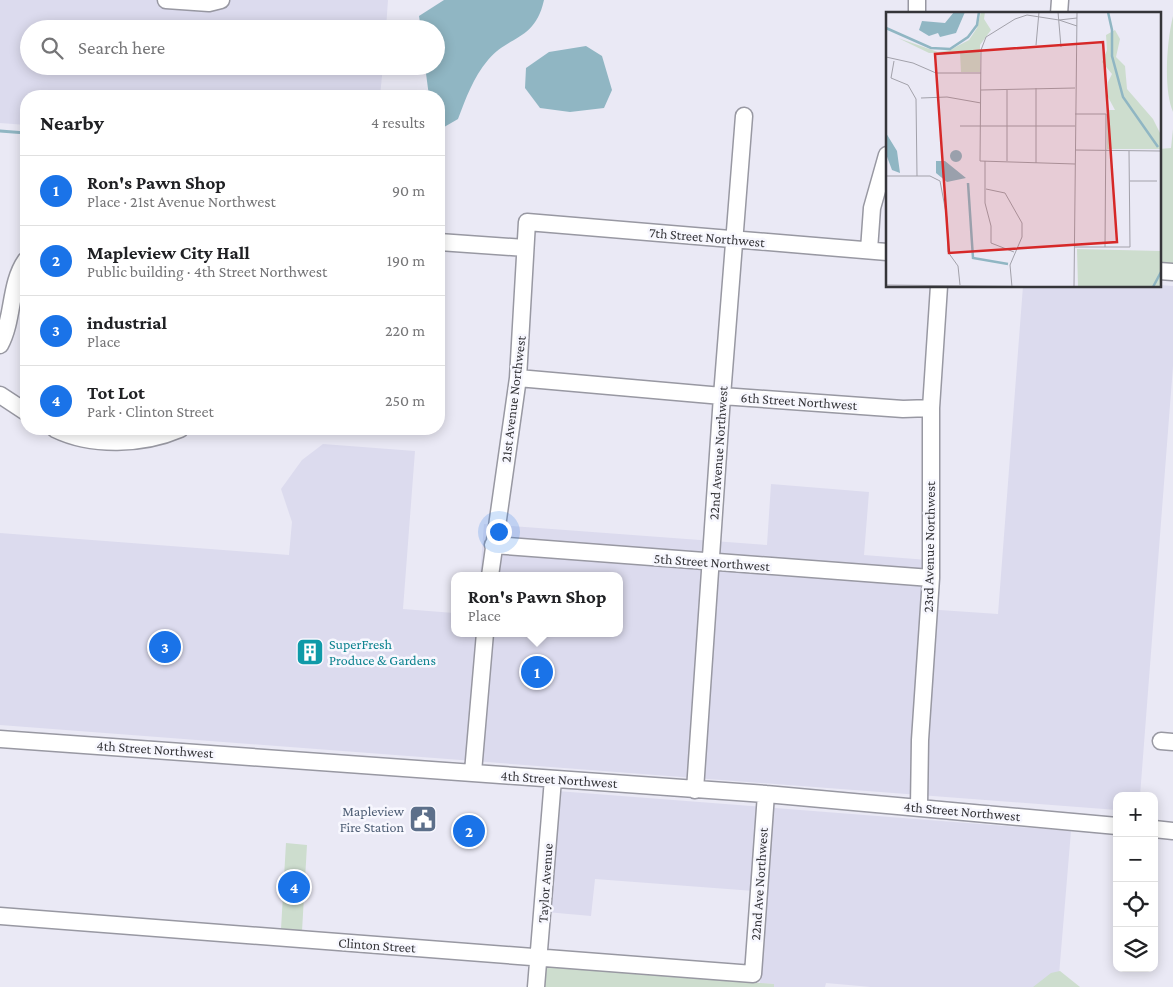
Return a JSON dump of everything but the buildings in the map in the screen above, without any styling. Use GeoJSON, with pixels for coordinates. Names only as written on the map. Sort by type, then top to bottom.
{"type":"FeatureCollection","features":[{"type":"Feature","properties":{"kind":"street"},"geometry":{"type":"LineString","coordinates":[[166,0],[209,3],[221,0]]}},
{"type":"Feature","properties":{"kind":"street","name":"22nd Avenue Northwest"},"geometry":{"type":"LineString","coordinates":[[696,790],[710,562],[744,116]]}},
{"type":"Feature","properties":{"kind":"street"},"geometry":{"type":"LineString","coordinates":[[869,250],[872,208],[886,159]]}},
{"type":"Feature","properties":{"kind":"street","name":"7th Street Northwest"},"geometry":{"type":"LineString","coordinates":[[527,222],[886,252]]}},
{"type":"Feature","properties":{"kind":"street","name":"21st Avenue Northwest"},"geometry":{"type":"LineString","coordinates":[[490,572],[492,545],[518,378],[527,222]]}},
{"type":"Feature","properties":{"kind":"street"},"geometry":{"type":"LineString","coordinates":[[445,242],[525,248]]}},
{"type":"Feature","properties":{"kind":"street"},"geometry":{"type":"LineString","coordinates":[[0,345],[10,320],[17,278],[20,272]]}},
{"type":"Feature","properties":{"kind":"street"},"geometry":{"type":"LineString","coordinates":[[1160,272],[1173,272]]}},
{"type":"Feature","properties":{"kind":"street","name":"23rd Avenue Northwest"},"geometry":{"type":"LineString","coordinates":[[919,808],[920,740],[931,578],[930,408],[939,288]]}},
{"type":"Feature","properties":{"kind":"street","name":"6th Street Northwest"},"geometry":{"type":"LineString","coordinates":[[518,378],[722,396],[930,408]]}},
{"type":"Feature","properties":{"kind":"street"},"geometry":{"type":"LineString","coordinates":[[0,395],[20,408]]}},
{"type":"Feature","properties":{"kind":"street"},"geometry":{"type":"LineString","coordinates":[[74,435],[130,441],[150,440],[164,435]]}},
{"type":"Feature","properties":{"kind":"street","name":"5th Street Northwest"},"geometry":{"type":"LineString","coordinates":[[492,545],[931,578]]}},
{"type":"Feature","properties":{"kind":"street"},"geometry":{"type":"LineString","coordinates":[[473,772],[485,637]]}},
{"type":"Feature","properties":{"kind":"street","name":"4th Street Northwest"},"geometry":{"type":"LineString","coordinates":[[0,739],[766,794],[1113,826]]}},
{"type":"Feature","properties":{"kind":"street","name":"Taylor Avenue"},"geometry":{"type":"LineString","coordinates":[[536,987],[553,779]]}},
{"type":"Feature","properties":{"kind":"street","name":"22nd Ave Northwest"},"geometry":{"type":"LineString","coordinates":[[753,974],[766,794]]}},
{"type":"Feature","properties":{"kind":"street"},"geometry":{"type":"LineString","coordinates":[[1158,829],[1173,831]]}},
{"type":"Feature","properties":{"kind":"street","name":"Clinton Street"},"geometry":{"type":"LineString","coordinates":[[0,916],[753,974]]}},
{"type":"Feature","properties":{"kind":"shaded area"},"geometry":{"type":"Polygon","coordinates":[[[0,0],[388,0],[387,20],[20,20],[20,75],[382,75],[381,90],[20,90],[20,125],[0,123],[0,0]]]}},
{"type":"Feature","properties":{"kind":"shaded area"},"geometry":{"type":"Polygon","coordinates":[[[444,0],[544,0],[540,13],[528,30],[496,52],[488,60],[470,88],[458,119],[445,127],[445,90],[428,90],[426,75],[445,75],[445,20],[420,20],[419,16],[444,0]]]}},
{"type":"Feature","properties":{"kind":"shaded area"},"geometry":{"type":"Polygon","coordinates":[[[586,46],[602,56],[612,90],[604,108],[570,112],[540,108],[525,88],[526,68],[549,52],[586,46]]]}},
{"type":"Feature","properties":{"kind":"shaded area"},"geometry":{"type":"Polygon","coordinates":[[[1160,285],[1173,286],[1173,366],[1140,792],[1113,792],[1113,810],[0,725],[0,533],[289,555],[292,522],[281,489],[302,460],[323,444],[415,451],[403,609],[451,613],[451,637],[623,637],[623,572],[480,572],[484,524],[767,545],[771,484],[869,492],[864,555],[928,560],[925,609],[998,614],[1023,288],[1160,288],[1160,285]]]}},
{"type":"Feature","properties":{"kind":"shaded area"},"geometry":{"type":"Polygon","coordinates":[[[544,790],[1071,831],[1058,987],[871,987],[826,983],[825,987],[774,987],[774,984],[760,983],[766,892],[595,879],[591,916],[535,911],[544,790]]]}},
{"type":"Feature","properties":{"kind":"green space"},"geometry":{"type":"Polygon","coordinates":[[[1173,16],[1173,112],[1168,91],[1167,64],[1173,16]]]}},
{"type":"Feature","properties":{"kind":"green space"},"geometry":{"type":"Polygon","coordinates":[[[1173,129],[1173,264],[1160,263],[1160,149],[1171,148],[1173,129]]]}},
{"type":"Feature","properties":{"kind":"green space"},"geometry":{"type":"Polygon","coordinates":[[[286,843],[307,845],[302,931],[281,929],[286,843]]]}},
{"type":"Feature","properties":{"kind":"green space"},"geometry":{"type":"Polygon","coordinates":[[[545,966],[774,984],[774,987],[544,987],[545,966]]]}},
{"type":"Feature","properties":{"kind":"green space"},"geometry":{"type":"Polygon","coordinates":[[[1060,971],[1080,987],[1033,987],[1051,973],[1060,971]]]}},
{"type":"Feature","properties":{"kind":"waterway"},"geometry":{"type":"LineString","coordinates":[[0,131],[20,133]]}},
{"type":"Feature","properties":{"kind":"place","name":"industrial"},"geometry":{"type":"Point","coordinates":[165,647]}},
{"type":"Feature","properties":{"kind":"place","name":"SuperFresh Produce & Gardens"},"geometry":{"type":"Point","coordinates":[310,652]}},
{"type":"Feature","properties":{"kind":"place","name":"Ron's Pawn Shop"},"geometry":{"type":"Point","coordinates":[537,672]}},
{"type":"Feature","properties":{"kind":"place","name":"Mapleview Fire Station"},"geometry":{"type":"Point","coordinates":[423,819]}},
{"type":"Feature","properties":{"kind":"place","name":"Mapleview City Hall"},"geometry":{"type":"Point","coordinates":[469,831]}},
{"type":"Feature","properties":{"kind":"place","name":"Tot Lot"},"geometry":{"type":"Point","coordinates":[294,887]}}]}
